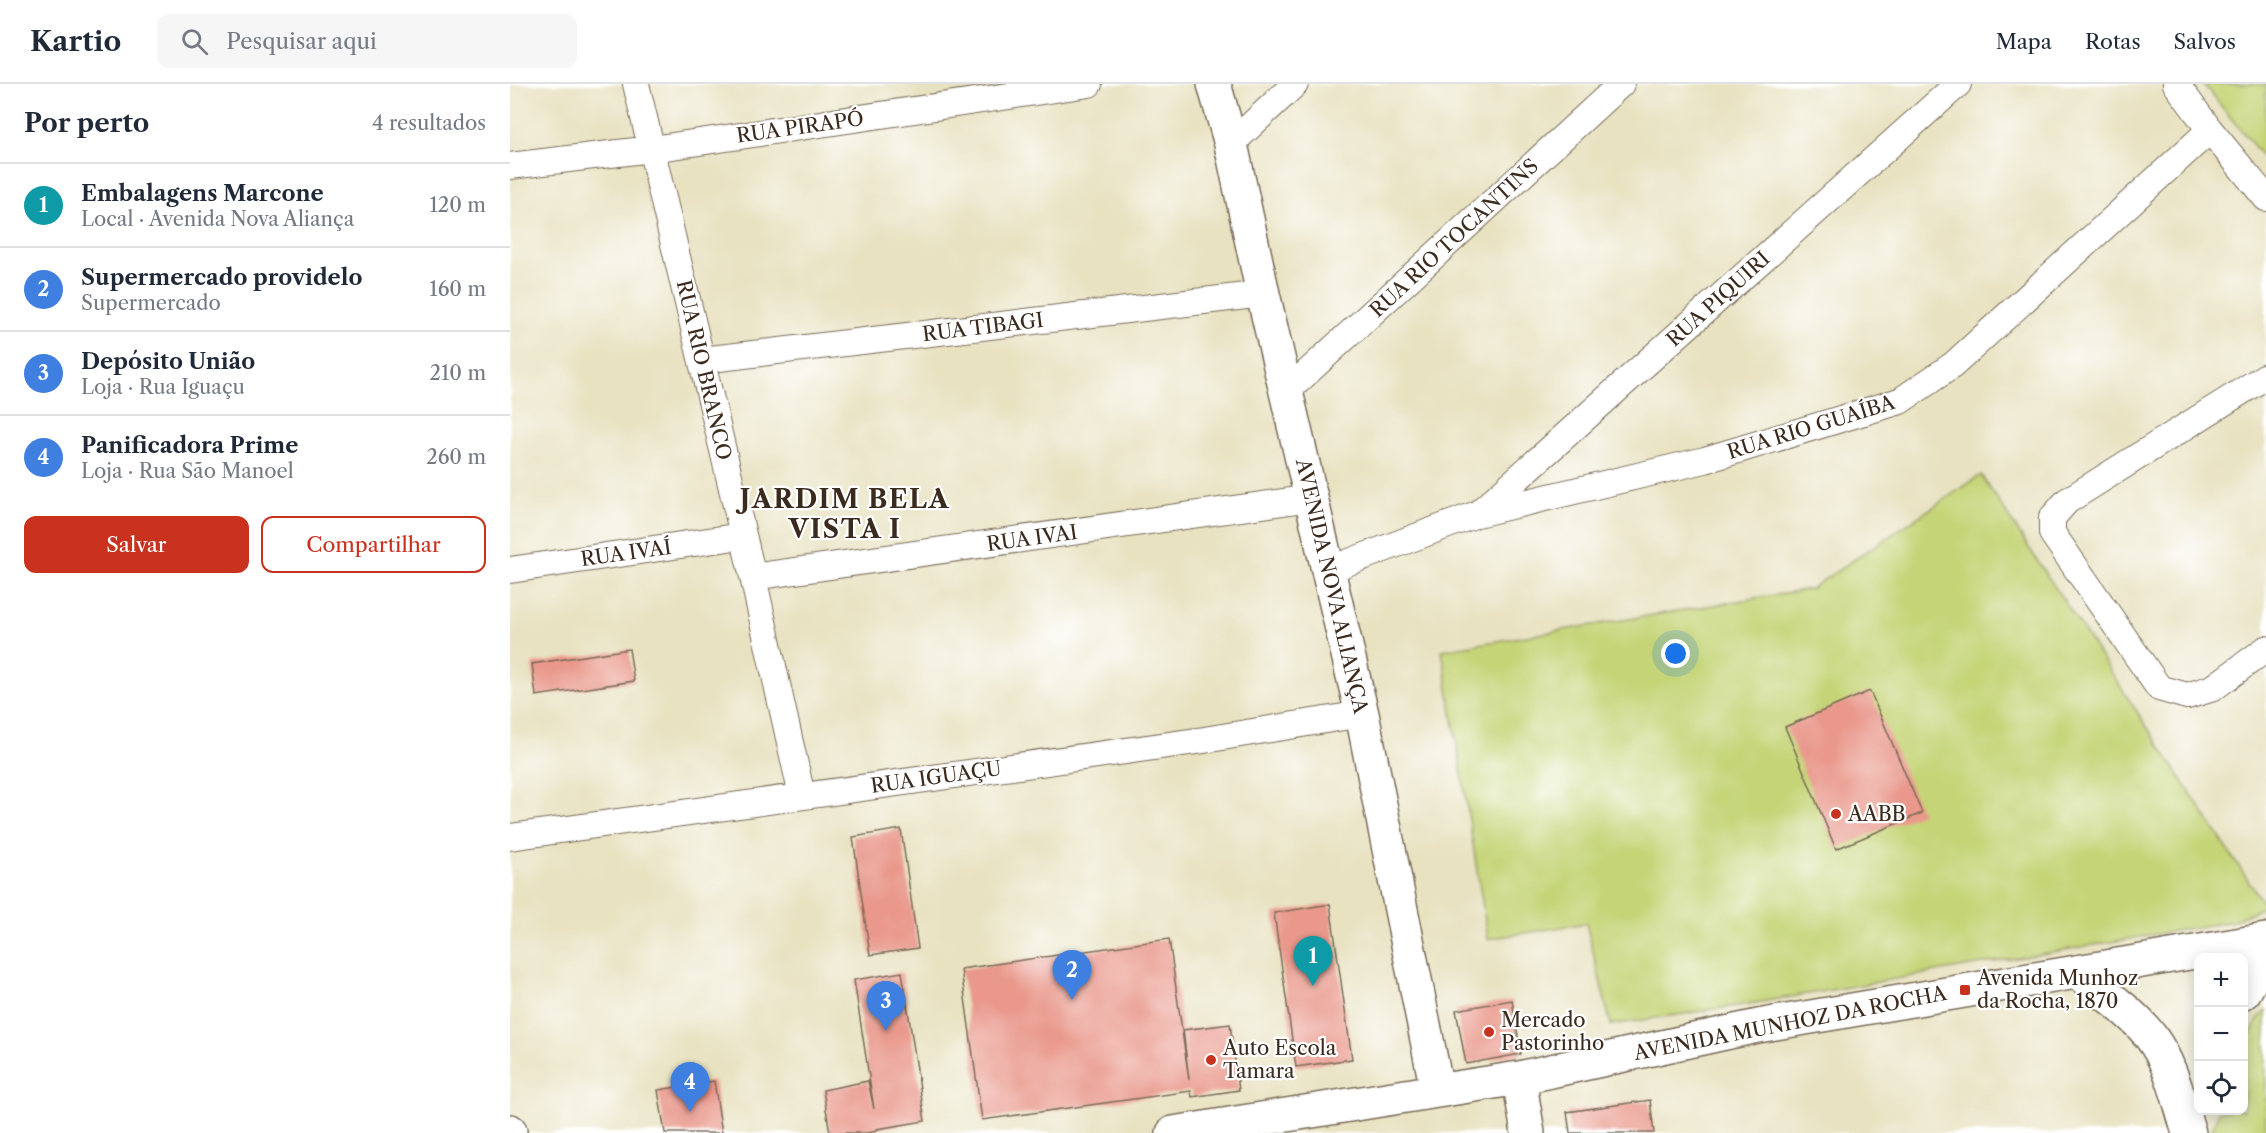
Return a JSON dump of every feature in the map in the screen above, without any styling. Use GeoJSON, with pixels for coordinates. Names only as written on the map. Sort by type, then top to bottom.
{"type":"FeatureCollection","features":[{"type":"Feature","properties":{"kind":"main road","name":"AVENIDA NOVA ALIANÇA"},"geometry":{"type":"LineString","coordinates":[[1214,84],[1231,144],[1263,294],[1362,714],[1437,1090]]}},
{"type":"Feature","properties":{"kind":"main road","name":"AVENIDA MUNHOZ DA ROCHA"},"geometry":{"type":"LineString","coordinates":[[1173,1133],[1519,1078],[1758,1026],[2266,940]]}},
{"type":"Feature","properties":{"kind":"main road"},"geometry":{"type":"LineString","coordinates":[[2248,985],[2266,955]]}},
{"type":"Feature","properties":{"kind":"main road"},"geometry":{"type":"LineString","coordinates":[[2077,972],[2120,1006],[2151,1037],[2173,1079],[2189,1133]]}},
{"type":"Feature","properties":{"kind":"main road"},"geometry":{"type":"LineString","coordinates":[[1519,1078],[1528,1133]]}},
{"type":"Feature","properties":{"kind":"main road"},"geometry":{"type":"LineString","coordinates":[[2189,1133],[2195,1115]]}},
{"type":"Feature","properties":{"kind":"street","name":"RUA RIO BRANCO"},"geometry":{"type":"LineString","coordinates":[[636,84],[802,796]]}},
{"type":"Feature","properties":{"kind":"street","name":"RUA PIRAPÓ"},"geometry":{"type":"LineString","coordinates":[[510,166],[652,149],[1089,84]]}},
{"type":"Feature","properties":{"kind":"street"},"geometry":{"type":"LineString","coordinates":[[1231,144],[1295,84]]}},
{"type":"Feature","properties":{"kind":"street","name":"RUA RIO TOCANTINS"},"geometry":{"type":"LineString","coordinates":[[1286,392],[1621,84]]}},
{"type":"Feature","properties":{"kind":"street","name":"RUA PIQUIRI"},"geometry":{"type":"LineString","coordinates":[[1478,514],[1958,84]]}},
{"type":"Feature","properties":{"kind":"street"},"geometry":{"type":"LineString","coordinates":[[2176,84],[2210,130],[2266,198]]}},
{"type":"Feature","properties":{"kind":"street","name":"RUA RIO GUAÍBA"},"geometry":{"type":"LineString","coordinates":[[1328,570],[1478,514],[1705,460],[1900,401],[1953,365],[2210,130]]}},
{"type":"Feature","properties":{"kind":"street","name":"RUA TIBAGI"},"geometry":{"type":"LineString","coordinates":[[702,360],[1263,294]]}},
{"type":"Feature","properties":{"kind":"street"},"geometry":{"type":"LineString","coordinates":[[2266,376],[2067,501],[2052,518],[2052,533],[2159,688],[2187,696],[2213,688],[2266,649]]}},
{"type":"Feature","properties":{"kind":"street","name":"RUA IVAI"},"geometry":{"type":"LineString","coordinates":[[753,578],[1311,498]]}},
{"type":"Feature","properties":{"kind":"street","name":"RUA IVAÍ"},"geometry":{"type":"LineString","coordinates":[[510,570],[742,536]]}},
{"type":"Feature","properties":{"kind":"street","name":"RUA IGUAÇU"},"geometry":{"type":"LineString","coordinates":[[510,837],[1204,740],[1362,714]]}},
{"type":"Feature","properties":{"kind":"green space"},"geometry":{"type":"Polygon","coordinates":[[[2203,84],[2266,84],[2266,161],[2203,84]]]}},
{"type":"Feature","properties":{"kind":"green space","name":"AABB"},"geometry":{"type":"Polygon","coordinates":[[[1981,475],[2265,906],[2233,921],[1761,1002],[1611,1025],[1586,923],[1488,939],[1442,650],[1810,589],[1981,475]]]}},
{"type":"Feature","properties":{"kind":"green space"},"geometry":{"type":"Polygon","coordinates":[[[2266,1011],[2266,1133],[2211,1133],[2218,1115],[2248,1115],[2248,1040],[2258,1019],[2266,1011]]]}},
{"type":"Feature","properties":{"kind":"building"},"geometry":{"type":"Polygon","coordinates":[[[629,649],[634,681],[536,696],[532,664],[629,649]]]}},
{"type":"Feature","properties":{"kind":"building"},"geometry":{"type":"Polygon","coordinates":[[[1870,691],[1922,813],[1836,849],[1785,727],[1870,691]]]}},
{"type":"Feature","properties":{"kind":"building"},"geometry":{"type":"Polygon","coordinates":[[[901,829],[918,948],[870,955],[853,837],[901,829]]]}},
{"type":"Feature","properties":{"kind":"building"},"geometry":{"type":"Polygon","coordinates":[[[1330,904],[1352,1059],[1296,1067],[1274,913],[1330,904]]]}},
{"type":"Feature","properties":{"kind":"building"},"geometry":{"type":"Polygon","coordinates":[[[1169,939],[1189,1080],[1183,1030],[1230,1024],[1239,1090],[1192,1097],[1191,1091],[982,1120],[961,969],[1169,939]]]}},
{"type":"Feature","properties":{"kind":"building"},"geometry":{"type":"Polygon","coordinates":[[[902,972],[925,1121],[877,1129],[877,1131],[867,1133],[830,1133],[823,1090],[868,1081],[874,1109],[854,980],[902,972]]]}},
{"type":"Feature","properties":{"kind":"building","name":"Mercado Pastorinho"},"geometry":{"type":"Polygon","coordinates":[[[1512,1000],[1521,1054],[1466,1064],[1456,1010],[1512,1000]]]}},
{"type":"Feature","properties":{"kind":"building"},"geometry":{"type":"Polygon","coordinates":[[[714,1081],[722,1133],[665,1133],[658,1090],[714,1081]]]}},
{"type":"Feature","properties":{"kind":"building"},"geometry":{"type":"Polygon","coordinates":[[[1650,1100],[1654,1133],[1570,1133],[1567,1112],[1650,1100]]]}},
{"type":"Feature","properties":{"kind":"place","name":"AABB"},"geometry":{"type":"Point","coordinates":[1836,814]}},
{"type":"Feature","properties":{"kind":"place","name":"Embalagens Marcone"},"geometry":{"type":"Point","coordinates":[1313,986]}},
{"type":"Feature","properties":{"kind":"place","name":"Avenida Munhoz da Rocha, 1870"},"geometry":{"type":"Point","coordinates":[1965,990]}},
{"type":"Feature","properties":{"kind":"place","name":"Supermercado providelo"},"geometry":{"type":"Point","coordinates":[1072,1000]}},
{"type":"Feature","properties":{"kind":"place","name":"Depósito União"},"geometry":{"type":"Point","coordinates":[886,1031]}},
{"type":"Feature","properties":{"kind":"place","name":"Mercado Pastorinho"},"geometry":{"type":"Point","coordinates":[1489,1032]}},
{"type":"Feature","properties":{"kind":"place","name":"Auto Escola Tamara"},"geometry":{"type":"Point","coordinates":[1211,1060]}},
{"type":"Feature","properties":{"kind":"place","name":"Panificadora Prime"},"geometry":{"type":"Point","coordinates":[690,1112]}},
{"type":"Feature","properties":{"kind":"district","name":"JARDIM BELA VISTA I"},"geometry":{"type":"Point","coordinates":[845,514]}}]}
